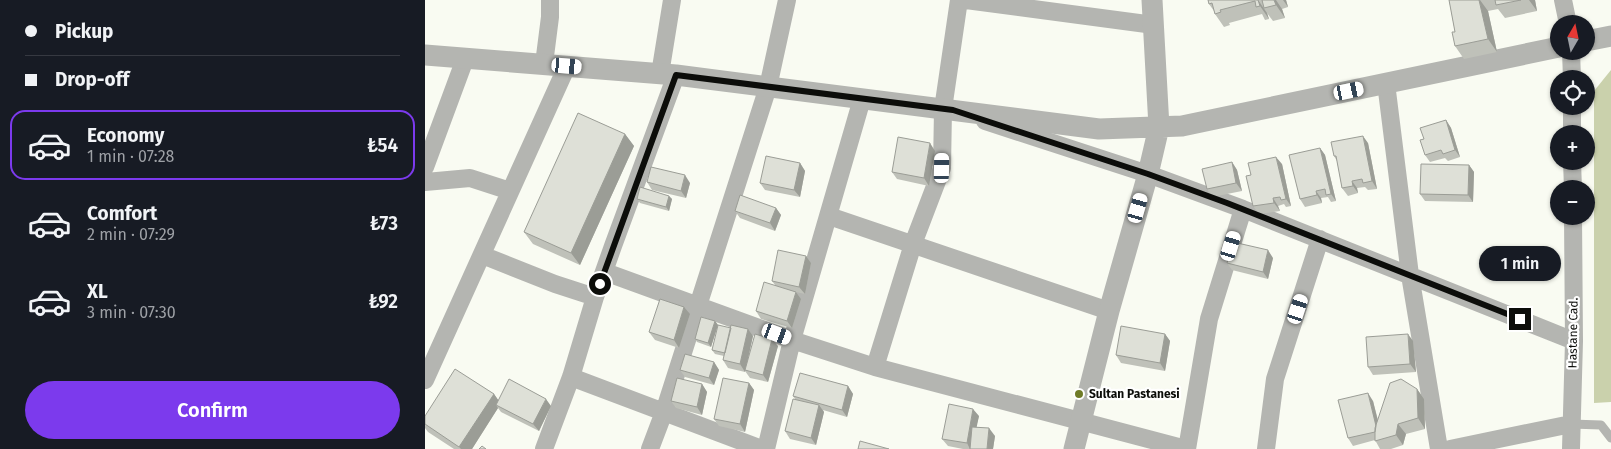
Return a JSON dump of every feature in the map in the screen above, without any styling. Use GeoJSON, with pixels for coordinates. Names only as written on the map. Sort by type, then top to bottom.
{"type":"FeatureCollection","features":[{"type":"Feature","properties":{"kind":"street"},"geometry":{"type":"LineString","coordinates":[[544,64],[550,17],[550,0]]}},
{"type":"Feature","properties":{"kind":"street"},"geometry":{"type":"LineString","coordinates":[[544,449],[571,377],[595,297],[605,272],[668,74],[672,0]]}},
{"type":"Feature","properties":{"kind":"street"},"geometry":{"type":"LineString","coordinates":[[650,449],[664,412],[768,87],[787,0]]}},
{"type":"Feature","properties":{"kind":"street"},"geometry":{"type":"LineString","coordinates":[[875,368],[913,244],[942,168],[959,0]]}},
{"type":"Feature","properties":{"kind":"street"},"geometry":{"type":"LineString","coordinates":[[966,0],[1154,25]]}},
{"type":"Feature","properties":{"kind":"street"},"geometry":{"type":"LineString","coordinates":[[1074,449],[1159,127],[1153,0]]}},
{"type":"Feature","properties":{"kind":"street"},"geometry":{"type":"LineString","coordinates":[[1563,0],[1566,15]]}},
{"type":"Feature","properties":{"kind":"street"},"geometry":{"type":"LineString","coordinates":[[1595,39],[1611,36]]}},
{"type":"Feature","properties":{"kind":"street"},"geometry":{"type":"LineString","coordinates":[[425,55],[668,74],[1099,129],[1181,126],[1550,49]]}},
{"type":"Feature","properties":{"kind":"street"},"geometry":{"type":"LineString","coordinates":[[425,167],[465,59]]}},
{"type":"Feature","properties":{"kind":"street"},"geometry":{"type":"LineString","coordinates":[[425,380],[567,66]]}},
{"type":"Feature","properties":{"kind":"street"},"geometry":{"type":"LineString","coordinates":[[1386,83],[1410,275],[1439,449]]}},
{"type":"Feature","properties":{"kind":"street"},"geometry":{"type":"LineString","coordinates":[[571,377],[764,449],[862,99]]}},
{"type":"Feature","properties":{"kind":"street"},"geometry":{"type":"LineString","coordinates":[[948,110],[1148,174],[1320,239],[1575,341]]}},
{"type":"Feature","properties":{"kind":"street"},"geometry":{"type":"LineString","coordinates":[[425,182],[470,178],[511,191]]}},
{"type":"Feature","properties":{"kind":"street"},"geometry":{"type":"LineString","coordinates":[[605,272],[875,368],[1187,449],[1209,319],[1243,209]]}},
{"type":"Feature","properties":{"kind":"street"},"geometry":{"type":"LineString","coordinates":[[829,216],[1109,311]]}},
{"type":"Feature","properties":{"kind":"street","name":"Hastane Cad."},"geometry":{"type":"LineString","coordinates":[[1571,449],[1575,341],[1573,225]]}},
{"type":"Feature","properties":{"kind":"street"},"geometry":{"type":"LineString","coordinates":[[1266,449],[1275,379],[1320,239]]}},
{"type":"Feature","properties":{"kind":"street"},"geometry":{"type":"LineString","coordinates":[[482,254],[555,284],[595,297]]}},
{"type":"Feature","properties":{"kind":"street"},"geometry":{"type":"LineString","coordinates":[[1450,449],[1571,424]]}},
{"type":"Feature","properties":{"kind":"lane"},"geometry":{"type":"LineString","coordinates":[[1571,424],[1601,425],[1611,438]]}},
{"type":"Feature","properties":{"kind":"green space"},"geometry":{"type":"Polygon","coordinates":[[[1611,70],[1611,402],[1594,403],[1594,115],[1595,90],[1611,70]]]}},
{"type":"Feature","properties":{"kind":"building"},"geometry":{"type":"Polygon","coordinates":[[[1208,0],[1258,0],[1260,6],[1256,7],[1255,1],[1220,10],[1221,12],[1215,14],[1212,3],[1209,4],[1208,0]]]}},
{"type":"Feature","properties":{"kind":"building"},"geometry":{"type":"Polygon","coordinates":[[[1262,0],[1274,0],[1276,5],[1264,8],[1262,0]]]}},
{"type":"Feature","properties":{"kind":"building"},"geometry":{"type":"Polygon","coordinates":[[[1449,0],[1479,0],[1488,39],[1455,46],[1452,32],[1455,32],[1449,0]]]}},
{"type":"Feature","properties":{"kind":"building"},"geometry":{"type":"Polygon","coordinates":[[[1495,0],[1521,0],[1496,5],[1495,0]]]}},
{"type":"Feature","properties":{"kind":"building"},"geometry":{"type":"Polygon","coordinates":[[[578,113],[625,134],[571,253],[524,232],[578,113]]]}},
{"type":"Feature","properties":{"kind":"building"},"geometry":{"type":"Polygon","coordinates":[[[1446,120],[1455,150],[1443,154],[1441,150],[1425,155],[1420,140],[1424,139],[1420,128],[1446,120]]]}},
{"type":"Feature","properties":{"kind":"building"},"geometry":{"type":"Polygon","coordinates":[[[1363,136],[1372,181],[1363,183],[1362,179],[1352,181],[1353,186],[1342,188],[1336,156],[1334,156],[1331,142],[1363,136]]]}},
{"type":"Feature","properties":{"kind":"building"},"geometry":{"type":"Polygon","coordinates":[[[898,137],[930,143],[924,178],[892,172],[898,137]]]}},
{"type":"Feature","properties":{"kind":"building"},"geometry":{"type":"Polygon","coordinates":[[[1320,148],[1331,194],[1326,195],[1325,189],[1316,191],[1317,195],[1300,199],[1289,155],[1320,148]]]}},
{"type":"Feature","properties":{"kind":"building"},"geometry":{"type":"Polygon","coordinates":[[[766,156],[800,163],[794,190],[760,183],[766,156]]]}},
{"type":"Feature","properties":{"kind":"building"},"geometry":{"type":"Polygon","coordinates":[[[1276,157],[1286,199],[1281,200],[1280,197],[1273,198],[1274,203],[1253,206],[1246,176],[1251,175],[1248,163],[1276,157]]]}},
{"type":"Feature","properties":{"kind":"building"},"geometry":{"type":"Polygon","coordinates":[[[1232,162],[1236,183],[1207,189],[1202,169],[1232,162]]]}},
{"type":"Feature","properties":{"kind":"building"},"geometry":{"type":"Polygon","coordinates":[[[1421,164],[1469,165],[1468,195],[1420,194],[1421,164]]]}},
{"type":"Feature","properties":{"kind":"building"},"geometry":{"type":"Polygon","coordinates":[[[651,167],[685,175],[681,191],[647,182],[651,167]]]}},
{"type":"Feature","properties":{"kind":"building"},"geometry":{"type":"Polygon","coordinates":[[[640,187],[669,196],[666,207],[637,199],[640,187]]]}},
{"type":"Feature","properties":{"kind":"building"},"geometry":{"type":"Polygon","coordinates":[[[740,195],[776,208],[770,223],[735,211],[740,195]]]}},
{"type":"Feature","properties":{"kind":"building"},"geometry":{"type":"Polygon","coordinates":[[[1233,242],[1268,250],[1263,272],[1227,263],[1233,242]]]}},
{"type":"Feature","properties":{"kind":"building"},"geometry":{"type":"Polygon","coordinates":[[[778,250],[806,256],[799,287],[772,281],[778,250]]]}},
{"type":"Feature","properties":{"kind":"building"},"geometry":{"type":"Polygon","coordinates":[[[764,282],[796,292],[787,321],[756,311],[764,282]]]}},
{"type":"Feature","properties":{"kind":"building"},"geometry":{"type":"Polygon","coordinates":[[[660,299],[684,307],[674,340],[649,332],[660,299]]]}},
{"type":"Feature","properties":{"kind":"building"},"geometry":{"type":"Polygon","coordinates":[[[701,317],[715,321],[708,343],[695,339],[701,317]]]}},
{"type":"Feature","properties":{"kind":"building"},"geometry":{"type":"Polygon","coordinates":[[[718,325],[731,328],[725,353],[712,350],[718,325]]]}},
{"type":"Feature","properties":{"kind":"building"},"geometry":{"type":"Polygon","coordinates":[[[731,325],[748,329],[740,364],[723,360],[731,325]]]}},
{"type":"Feature","properties":{"kind":"building"},"geometry":{"type":"Polygon","coordinates":[[[1121,326],[1165,334],[1160,363],[1116,355],[1121,326]]]}},
{"type":"Feature","properties":{"kind":"building"},"geometry":{"type":"Polygon","coordinates":[[[755,334],[772,339],[763,375],[745,370],[755,334]]]}},
{"type":"Feature","properties":{"kind":"building"},"geometry":{"type":"Polygon","coordinates":[[[1408,334],[1410,364],[1368,367],[1366,337],[1408,334]]]}},
{"type":"Feature","properties":{"kind":"building"},"geometry":{"type":"Polygon","coordinates":[[[685,354],[714,362],[709,378],[680,370],[685,354]]]}},
{"type":"Feature","properties":{"kind":"building"},"geometry":{"type":"Polygon","coordinates":[[[455,369],[494,394],[459,447],[425,424],[425,416],[455,369]]]}},
{"type":"Feature","properties":{"kind":"building"},"geometry":{"type":"Polygon","coordinates":[[[800,373],[848,386],[842,410],[793,396],[800,373]]]}},
{"type":"Feature","properties":{"kind":"building"},"geometry":{"type":"Polygon","coordinates":[[[677,378],[702,384],[697,407],[671,401],[677,378]]]}},
{"type":"Feature","properties":{"kind":"building"},"geometry":{"type":"Polygon","coordinates":[[[723,378],[749,383],[740,424],[714,419],[723,378]]]}},
{"type":"Feature","properties":{"kind":"building"},"geometry":{"type":"Polygon","coordinates":[[[509,379],[546,399],[533,424],[496,405],[509,379]]]}},
{"type":"Feature","properties":{"kind":"building"},"geometry":{"type":"Polygon","coordinates":[[[1401,379],[1417,389],[1418,418],[1398,424],[1396,435],[1375,441],[1375,428],[1390,383],[1401,379]]]}},
{"type":"Feature","properties":{"kind":"building"},"geometry":{"type":"Polygon","coordinates":[[[1368,393],[1376,426],[1375,432],[1348,438],[1338,400],[1368,393]]]}},
{"type":"Feature","properties":{"kind":"building"},"geometry":{"type":"Polygon","coordinates":[[[793,399],[819,405],[811,438],[785,431],[793,399]]]}},
{"type":"Feature","properties":{"kind":"building"},"geometry":{"type":"Polygon","coordinates":[[[949,404],[973,409],[967,443],[942,439],[949,404]]]}},
{"type":"Feature","properties":{"kind":"building"},"geometry":{"type":"Polygon","coordinates":[[[972,427],[989,428],[987,449],[970,449],[972,427]]]}},
{"type":"Feature","properties":{"kind":"building"},"geometry":{"type":"Polygon","coordinates":[[[860,441],[889,449],[858,449],[860,441]]]}},
{"type":"Feature","properties":{"kind":"place","name":"Sultan Pastanesi"},"geometry":{"type":"Point","coordinates":[1079,394]}},
{"type":"Feature","properties":{"kind":"route"},"geometry":{"type":"LineString","coordinates":[[600,284],[676,75],[953,110],[1148,174],[1227,203],[1520,319]]}}]}
